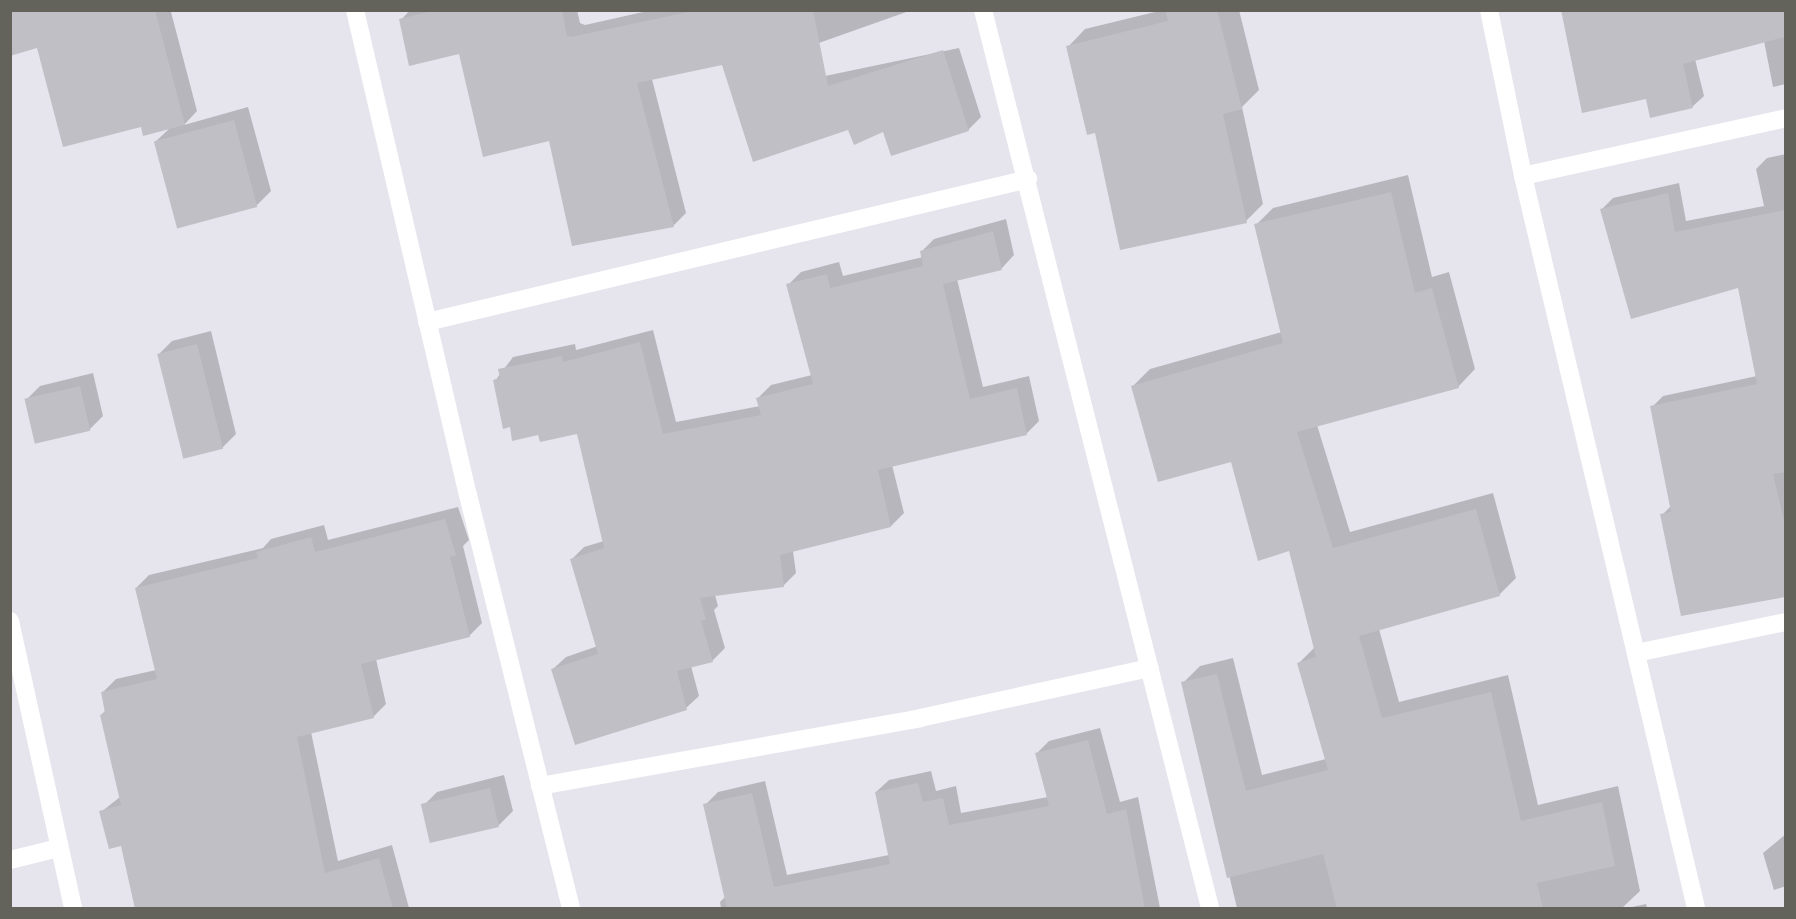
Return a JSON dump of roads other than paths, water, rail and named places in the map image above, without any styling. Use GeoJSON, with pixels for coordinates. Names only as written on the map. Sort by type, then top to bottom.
{"type":"FeatureCollection","features":[{"type":"Feature","properties":{"kind":"street"},"geometry":{"type":"LineString","coordinates":[[355,10],[427,322],[571,909]]}},
{"type":"Feature","properties":{"kind":"street"},"geometry":{"type":"LineString","coordinates":[[983,10],[1028,178],[1210,909]]}},
{"type":"Feature","properties":{"kind":"street"},"geometry":{"type":"LineString","coordinates":[[1489,10],[1523,176],[1696,909]]}},
{"type":"Feature","properties":{"kind":"street"},"geometry":{"type":"LineString","coordinates":[[1523,176],[1785,118]]}},
{"type":"Feature","properties":{"kind":"street"},"geometry":{"type":"LineString","coordinates":[[427,322],[1028,178]]}},
{"type":"Feature","properties":{"kind":"street"},"geometry":{"type":"LineString","coordinates":[[10,621],[42,750],[58,848],[73,909]]}},
{"type":"Feature","properties":{"kind":"street"},"geometry":{"type":"LineString","coordinates":[[1636,653],[1785,622]]}},
{"type":"Feature","properties":{"kind":"street"},"geometry":{"type":"LineString","coordinates":[[540,786],[920,718],[1150,668]]}},
{"type":"Feature","properties":{"kind":"street"},"geometry":{"type":"LineString","coordinates":[[10,860],[58,848]]}}]}
